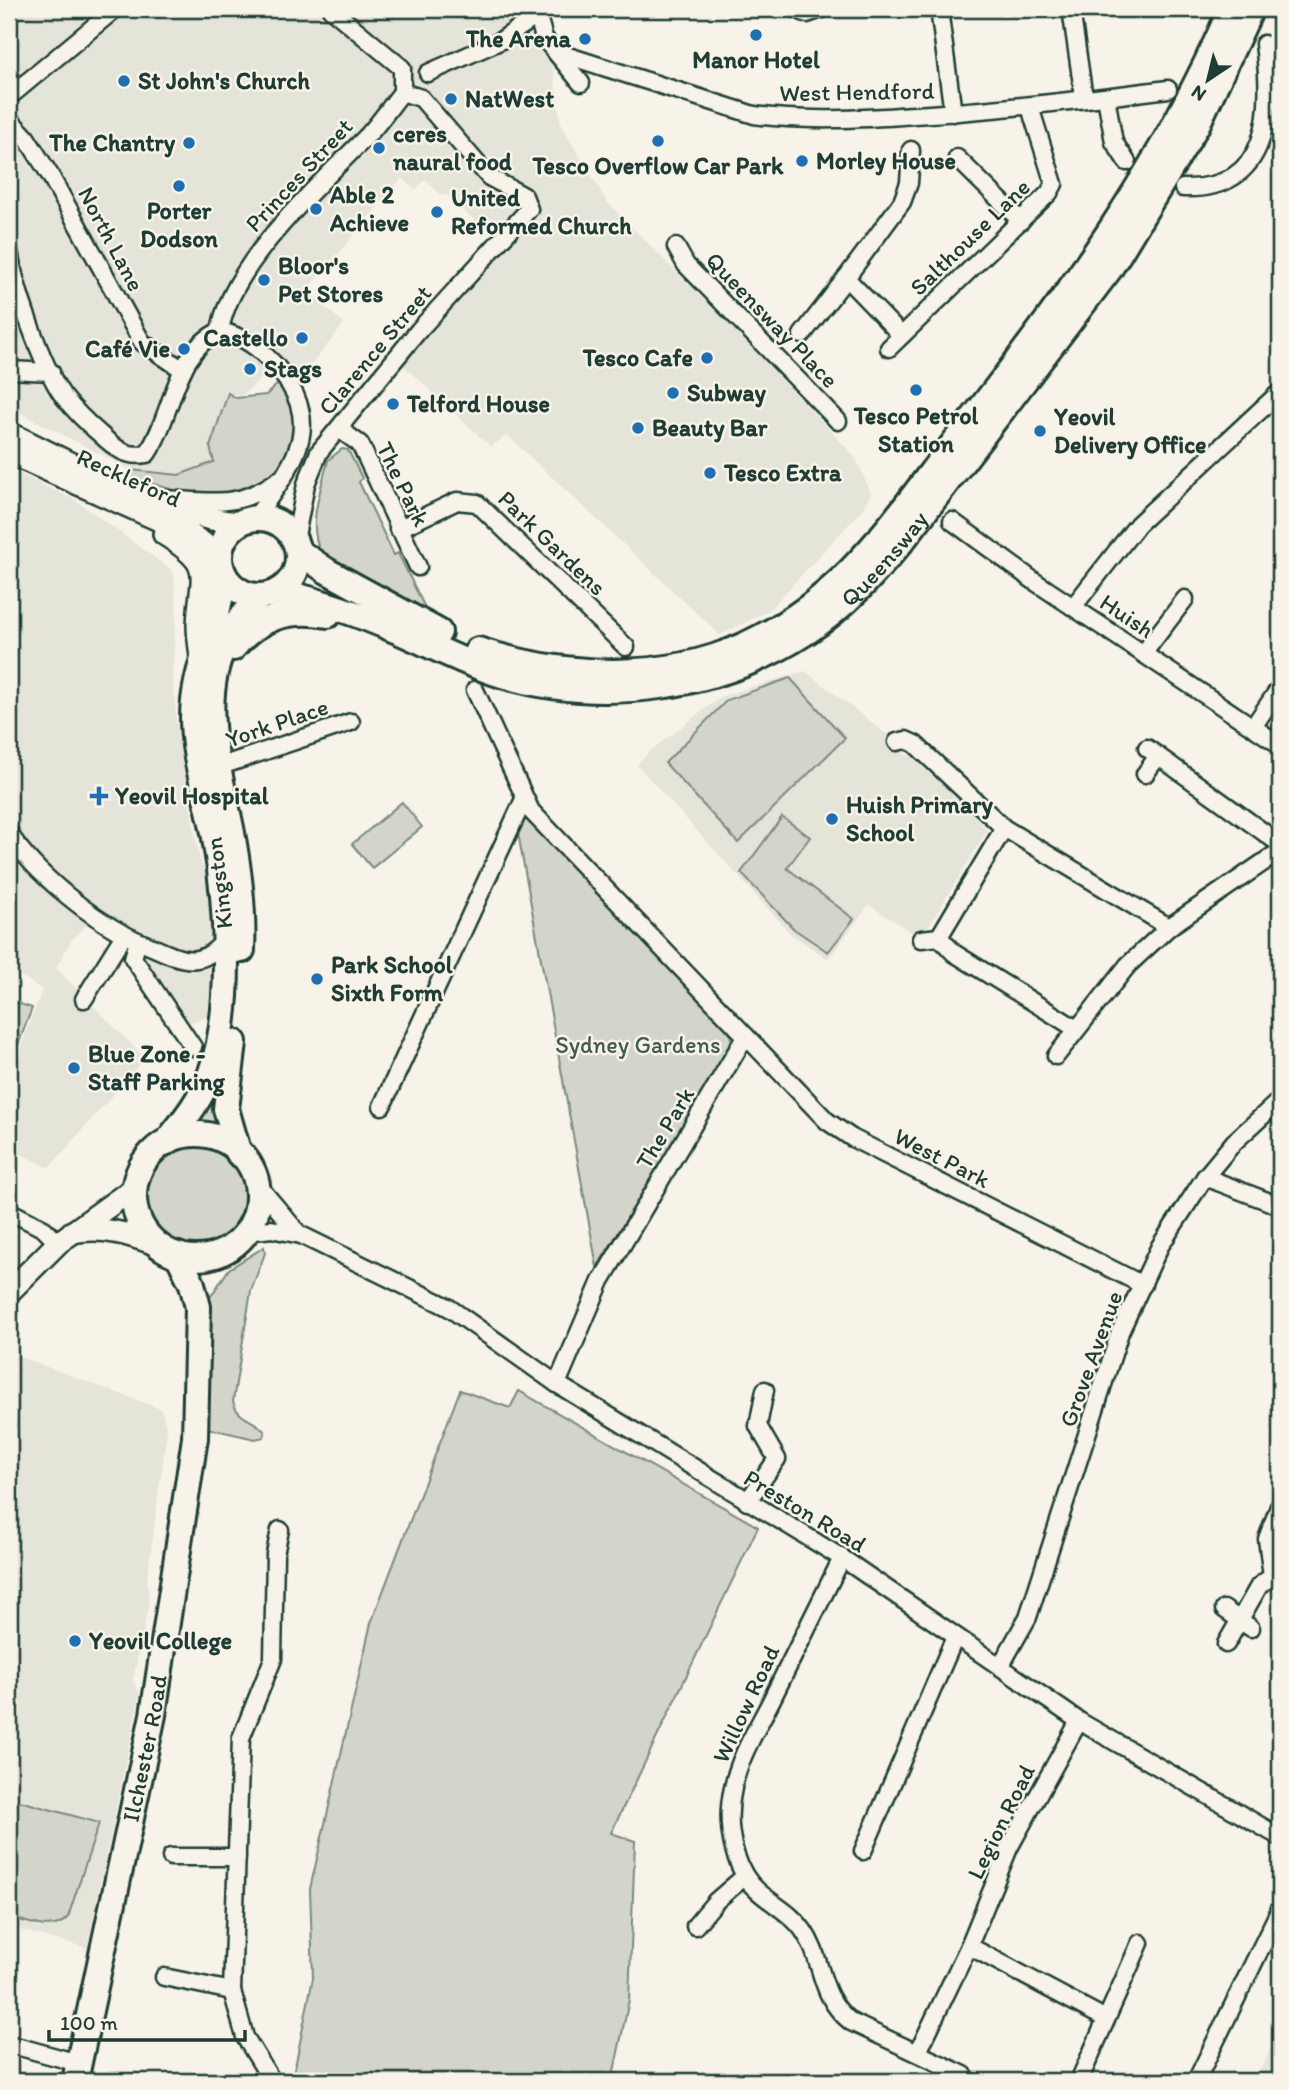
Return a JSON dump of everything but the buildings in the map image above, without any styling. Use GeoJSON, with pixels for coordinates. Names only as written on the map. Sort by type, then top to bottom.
{"type":"FeatureCollection","features":[{"type":"Feature","properties":{"kind":"highway","name":"Queensway"},"geometry":{"type":"LineString","coordinates":[[296,546],[327,572],[394,610],[474,648],[549,667],[604,672],[662,667],[731,650],[804,612],[859,565],[1040,334],[1093,259],[1155,163],[1208,62],[1231,9]]}},
{"type":"Feature","properties":{"kind":"highway","name":"Queensway"},"geometry":{"type":"LineString","coordinates":[[269,594],[322,602],[374,621],[500,675],[587,691],[650,688],[731,669],[771,653],[808,631],[872,576],[903,540],[1109,270],[1197,125],[1251,9]]}},
{"type":"Feature","properties":{"kind":"highway"},"geometry":{"type":"LineString","coordinates":[[247,521],[279,523],[296,546],[296,571],[269,594],[234,587],[222,568],[226,536],[247,521]]}},
{"type":"Feature","properties":{"kind":"highway","name":"Kingston"},"geometry":{"type":"LineString","coordinates":[[167,1142],[195,1105],[211,1074],[224,988],[226,938],[218,856],[193,729],[221,600],[222,568]]}},
{"type":"Feature","properties":{"kind":"highway","name":"Kingston"},"geometry":{"type":"LineString","coordinates":[[239,1154],[227,1118],[225,1100],[240,991],[242,917],[235,854],[211,716],[209,663],[227,638],[269,594]]}},
{"type":"Feature","properties":{"kind":"highway"},"geometry":{"type":"LineString","coordinates":[[209,663],[251,630],[281,614],[310,612],[374,621]]}},
{"type":"Feature","properties":{"kind":"highway"},"geometry":{"type":"LineString","coordinates":[[204,1135],[222,1141],[239,1154],[256,1182],[257,1208],[247,1232],[223,1251],[196,1258],[168,1250],[145,1231],[137,1216],[134,1188],[147,1158],[167,1142],[185,1136],[204,1135]]}},
{"type":"Feature","properties":{"kind":"highway","name":"Ilchester Road"},"geometry":{"type":"LineString","coordinates":[[77,2072],[154,1705],[195,1438],[198,1307],[192,1284],[168,1250]]}},
{"type":"Feature","properties":{"kind":"highway","name":"Ilchester Road"},"geometry":{"type":"LineString","coordinates":[[198,1307],[223,1251]]}},
{"type":"Feature","properties":{"kind":"main road","name":"Reckleford"},"geometry":{"type":"LineString","coordinates":[[9,433],[153,499],[215,521],[247,521]]}},
{"type":"Feature","properties":{"kind":"main road","name":"Reckleford"},"geometry":{"type":"LineString","coordinates":[[9,453],[196,537],[222,568]]}},
{"type":"Feature","properties":{"kind":"main road"},"geometry":{"type":"LineString","coordinates":[[109,498],[184,546],[200,565],[204,585],[198,626],[209,663]]}},
{"type":"Feature","properties":{"kind":"main road"},"geometry":{"type":"LineString","coordinates":[[9,1292],[65,1238],[134,1188]]}},
{"type":"Feature","properties":{"kind":"main road"},"geometry":{"type":"LineString","coordinates":[[65,1238],[99,1229],[127,1233],[168,1250]]}},
{"type":"Feature","properties":{"kind":"street"},"geometry":{"type":"LineString","coordinates":[[9,97],[97,14],[115,9]]}},
{"type":"Feature","properties":{"kind":"street"},"geometry":{"type":"LineString","coordinates":[[331,9],[402,68],[428,73],[500,41],[539,10],[544,38],[581,83]]}},
{"type":"Feature","properties":{"kind":"street"},"geometry":{"type":"LineString","coordinates":[[796,9],[807,14],[822,9]]}},
{"type":"Feature","properties":{"kind":"street"},"geometry":{"type":"LineString","coordinates":[[939,9],[953,113]]}},
{"type":"Feature","properties":{"kind":"street"},"geometry":{"type":"LineString","coordinates":[[1071,9],[1084,98]]}},
{"type":"Feature","properties":{"kind":"street"},"geometry":{"type":"LineString","coordinates":[[1183,188],[1215,186],[1233,178],[1249,164],[1266,128],[1274,72],[1264,44]]}},
{"type":"Feature","properties":{"kind":"street","name":"West Hendford"},"geometry":{"type":"LineString","coordinates":[[556,52],[776,122],[1031,107],[1168,89]]}},
{"type":"Feature","properties":{"kind":"street"},"geometry":{"type":"LineString","coordinates":[[402,68],[402,92],[421,98],[428,73]]}},
{"type":"Feature","properties":{"kind":"street","name":"Princes Street"},"geometry":{"type":"LineString","coordinates":[[220,331],[222,313],[258,254],[305,196],[370,133],[402,92]]}},
{"type":"Feature","properties":{"kind":"street"},"geometry":{"type":"LineString","coordinates":[[1106,97],[1114,142],[1127,162]]}},
{"type":"Feature","properties":{"kind":"street","name":"Clarence Street"},"geometry":{"type":"LineString","coordinates":[[296,546],[312,467],[319,452],[419,330],[529,209],[523,196],[489,177],[421,98]]}},
{"type":"Feature","properties":{"kind":"street","name":"Salthouse Lane"},"geometry":{"type":"LineString","coordinates":[[889,348],[1021,221],[1054,184],[1031,107]]}},
{"type":"Feature","properties":{"kind":"street","name":"North Lane"},"geometry":{"type":"LineString","coordinates":[[9,119],[26,137],[50,175],[142,342],[183,370]]}},
{"type":"Feature","properties":{"kind":"street"},"geometry":{"type":"LineString","coordinates":[[802,335],[902,202],[909,183],[911,150]]}},
{"type":"Feature","properties":{"kind":"street"},"geometry":{"type":"LineString","coordinates":[[957,158],[1021,221]]}},
{"type":"Feature","properties":{"kind":"street","name":"Queensway Place"},"geometry":{"type":"LineString","coordinates":[[676,247],[686,265],[838,421]]}},
{"type":"Feature","properties":{"kind":"street"},"geometry":{"type":"LineString","coordinates":[[9,250],[11,264],[51,372],[62,394],[83,419],[117,450],[134,457],[147,454],[155,441],[183,370],[203,338],[220,331],[236,334],[266,355],[291,383],[303,418],[301,441],[284,475],[247,521]]}},
{"type":"Feature","properties":{"kind":"street"},"geometry":{"type":"LineString","coordinates":[[846,278],[901,335]]}},
{"type":"Feature","properties":{"kind":"street"},"geometry":{"type":"LineString","coordinates":[[9,370],[51,372]]}},
{"type":"Feature","properties":{"kind":"street"},"geometry":{"type":"LineString","coordinates":[[1073,607],[1138,524],[1280,392]]}},
{"type":"Feature","properties":{"kind":"street","name":"The Park"},"geometry":{"type":"LineString","coordinates":[[339,429],[360,444],[418,567]]}},
{"type":"Feature","properties":{"kind":"street","name":"Reckleford"},"geometry":{"type":"LineString","coordinates":[[153,499],[232,503],[254,496],[284,475]]}},
{"type":"Feature","properties":{"kind":"street","name":"Park Gardens"},"geometry":{"type":"LineString","coordinates":[[398,529],[457,501],[477,503],[626,647]]}},
{"type":"Feature","properties":{"kind":"street","name":"Huish"},"geometry":{"type":"LineString","coordinates":[[952,521],[1073,607],[1280,745]]}},
{"type":"Feature","properties":{"kind":"street"},"geometry":{"type":"LineString","coordinates":[[1143,654],[1185,599]]}},
{"type":"Feature","properties":{"kind":"street"},"geometry":{"type":"LineString","coordinates":[[1253,727],[1280,687]]}},
{"type":"Feature","properties":{"kind":"street"},"geometry":{"type":"LineString","coordinates":[[475,690],[531,811],[745,1037]]}},
{"type":"Feature","properties":{"kind":"street","name":"York Place"},"geometry":{"type":"LineString","coordinates":[[218,767],[351,722]]}},
{"type":"Feature","properties":{"kind":"street"},"geometry":{"type":"LineString","coordinates":[[897,742],[906,740],[915,744],[1004,828],[1169,927]]}},
{"type":"Feature","properties":{"kind":"street"},"geometry":{"type":"LineString","coordinates":[[1145,774],[1153,752],[1280,844]]}},
{"type":"Feature","properties":{"kind":"street"},"geometry":{"type":"LineString","coordinates":[[382,1106],[524,799]]}},
{"type":"Feature","properties":{"kind":"street"},"geometry":{"type":"LineString","coordinates":[[939,937],[1004,828]]}},
{"type":"Feature","properties":{"kind":"street"},"geometry":{"type":"LineString","coordinates":[[9,833],[17,847],[86,911],[131,938],[195,961],[210,956],[226,938]]}},
{"type":"Feature","properties":{"kind":"street"},"geometry":{"type":"LineString","coordinates":[[1056,1056],[1075,1028],[1128,965],[1169,927],[1280,850]]}},
{"type":"Feature","properties":{"kind":"street"},"geometry":{"type":"LineString","coordinates":[[921,939],[939,937]]}},
{"type":"Feature","properties":{"kind":"street"},"geometry":{"type":"LineString","coordinates":[[939,937],[954,953],[1075,1028]]}},
{"type":"Feature","properties":{"kind":"street"},"geometry":{"type":"LineString","coordinates":[[83,999],[131,938]]}},
{"type":"Feature","properties":{"kind":"street"},"geometry":{"type":"LineString","coordinates":[[131,938],[133,958],[191,1037]]}},
{"type":"Feature","properties":{"kind":"street","name":"The Park"},"geometry":{"type":"LineString","coordinates":[[557,1384],[601,1281],[745,1037]]}},
{"type":"Feature","properties":{"kind":"street","name":"West Park"},"geometry":{"type":"LineString","coordinates":[[745,1037],[827,1121],[852,1138],[1143,1285]]}},
{"type":"Feature","properties":{"kind":"street","name":"Grove Avenue"},"geometry":{"type":"LineString","coordinates":[[1001,1665],[1028,1617],[1120,1332],[1160,1246],[1205,1177],[1234,1142],[1280,1100]]}},
{"type":"Feature","properties":{"kind":"street"},"geometry":{"type":"LineString","coordinates":[[1205,1177],[1280,1206]]}},
{"type":"Feature","properties":{"kind":"street","name":"Preston Road"},"geometry":{"type":"LineString","coordinates":[[256,1182],[300,1235]]}},
{"type":"Feature","properties":{"kind":"street"},"geometry":{"type":"LineString","coordinates":[[9,1211],[65,1238]]}},
{"type":"Feature","properties":{"kind":"street","name":"Preston Road"},"geometry":{"type":"LineString","coordinates":[[247,1232],[278,1229],[300,1235],[448,1307],[557,1384],[842,1558],[1079,1721],[1280,1837]]}},
{"type":"Feature","properties":{"kind":"street"},"geometry":{"type":"LineString","coordinates":[[747,1502],[777,1459],[758,1426],[765,1390]]}},
{"type":"Feature","properties":{"kind":"street"},"geometry":{"type":"LineString","coordinates":[[1226,1644],[1245,1624],[1259,1586],[1276,1580],[1267,1539],[1280,1504]]}},
{"type":"Feature","properties":{"kind":"street"},"geometry":{"type":"LineString","coordinates":[[272,2081],[245,2037],[232,1992],[241,1738],[273,1659],[275,1554],[280,1530]]}},
{"type":"Feature","properties":{"kind":"street","name":"Willow Road"},"geometry":{"type":"LineString","coordinates":[[842,1558],[741,1760],[729,1814],[732,1845],[745,1876],[758,1891],[799,1924],[809,1938],[828,1997],[838,2011],[851,2022],[964,2075]]}},
{"type":"Feature","properties":{"kind":"street"},"geometry":{"type":"LineString","coordinates":[[1224,1609],[1245,1624]]}},
{"type":"Feature","properties":{"kind":"street"},"geometry":{"type":"LineString","coordinates":[[863,1851],[955,1637]]}},
{"type":"Feature","properties":{"kind":"street","name":"Legion Road"},"geometry":{"type":"LineString","coordinates":[[918,2052],[969,1946],[1009,1848],[1079,1721]]}},
{"type":"Feature","properties":{"kind":"street"},"geometry":{"type":"LineString","coordinates":[[171,1857],[237,1857]]}},
{"type":"Feature","properties":{"kind":"street"},"geometry":{"type":"LineString","coordinates":[[695,1926],[716,1901],[745,1876]]}},
{"type":"Feature","properties":{"kind":"street"},"geometry":{"type":"LineString","coordinates":[[1196,2081],[1280,1909]]}},
{"type":"Feature","properties":{"kind":"street"},"geometry":{"type":"LineString","coordinates":[[1079,2081],[1140,1943]]}},
{"type":"Feature","properties":{"kind":"street"},"geometry":{"type":"LineString","coordinates":[[969,1946],[1106,2019]]}},
{"type":"Feature","properties":{"kind":"street"},"geometry":{"type":"LineString","coordinates":[[164,1977],[232,1992]]}},
{"type":"Feature","properties":{"kind":"street","name":"Ilchester Road"},"geometry":{"type":"LineString","coordinates":[[9,2044],[77,2072]]}},
{"type":"Feature","properties":{"kind":"shaded area"},"geometry":{"type":"Polygon","coordinates":[[[9,9],[520,9],[551,53],[561,125],[607,202],[762,358],[855,457],[871,493],[862,510],[768,611],[720,635],[507,435],[491,447],[401,363],[508,247],[458,207],[449,195],[441,195],[425,180],[415,190],[402,178],[307,290],[344,324],[293,388],[270,371],[241,396],[228,393],[215,462],[179,475],[131,470],[9,407],[9,9]]]}},
{"type":"Feature","properties":{"kind":"shaded area","name":"Yeovil Hospital"},"geometry":{"type":"Polygon","coordinates":[[[9,469],[75,500],[173,571],[177,606],[172,675],[178,737],[199,856],[208,883],[212,934],[206,952],[212,974],[207,1017],[186,1023],[133,962],[90,921],[72,939],[56,968],[145,1058],[49,1168],[9,1148],[9,1079],[42,990],[9,967],[9,469]]]}},
{"type":"Feature","properties":{"kind":"shaded area","name":"Huish Primary School"},"geometry":{"type":"Polygon","coordinates":[[[805,671],[889,736],[905,755],[909,755],[969,808],[987,831],[929,926],[913,933],[869,905],[828,959],[791,934],[637,765],[650,751],[722,696],[805,671]]]}},
{"type":"Feature","properties":{"kind":"shaded area","name":"Yeovil College"},"geometry":{"type":"Polygon","coordinates":[[[9,1353],[161,1409],[167,1430],[147,1581],[149,1602],[133,1680],[140,1694],[87,1948],[9,1927],[9,1353]]]}},
{"type":"Feature","properties":{"kind":"shaded area"},"geometry":{"type":"Polygon","coordinates":[[[1280,2031],[1280,2081],[1254,2081],[1280,2031]]]}},
{"type":"Feature","properties":{"kind":"green space"},"geometry":{"type":"Polygon","coordinates":[[[282,380],[288,390],[297,425],[290,454],[275,477],[231,497],[184,493],[129,477],[131,470],[179,475],[214,462],[210,447],[228,393],[236,398],[266,395],[282,380]]]}},
{"type":"Feature","properties":{"kind":"green space"},"geometry":{"type":"Polygon","coordinates":[[[342,449],[348,450],[362,478],[359,482],[394,555],[398,553],[425,608],[418,613],[322,555],[315,532],[316,508],[328,460],[342,449]]]}},
{"type":"Feature","properties":{"kind":"green space"},"geometry":{"type":"Polygon","coordinates":[[[790,678],[845,738],[738,843],[665,763],[727,700],[790,678]]]}},
{"type":"Feature","properties":{"kind":"green space"},"geometry":{"type":"Polygon","coordinates":[[[402,802],[422,827],[372,868],[352,844],[402,802]]]}},
{"type":"Feature","properties":{"kind":"green space"},"geometry":{"type":"Polygon","coordinates":[[[782,817],[810,837],[787,868],[854,919],[828,952],[794,929],[741,873],[782,817]]]}},
{"type":"Feature","properties":{"kind":"green space","name":"Sydney Gardens"},"geometry":{"type":"Polygon","coordinates":[[[530,818],[727,1024],[732,1042],[724,1060],[597,1267],[518,833],[521,820],[530,818]]]}},
{"type":"Feature","properties":{"kind":"green space"},"geometry":{"type":"Polygon","coordinates":[[[9,1000],[32,1008],[9,1069],[9,1000]]]}},
{"type":"Feature","properties":{"kind":"green space"},"geometry":{"type":"Polygon","coordinates":[[[219,1086],[220,1131],[193,1126],[219,1086]]]}},
{"type":"Feature","properties":{"kind":"green space"},"geometry":{"type":"Polygon","coordinates":[[[196,1144],[216,1148],[233,1160],[245,1177],[249,1197],[245,1217],[233,1234],[216,1246],[196,1250],[176,1246],[159,1234],[147,1217],[143,1197],[147,1177],[159,1160],[176,1148],[196,1144]]]}},
{"type":"Feature","properties":{"kind":"green space"},"geometry":{"type":"Polygon","coordinates":[[[264,1247],[265,1253],[251,1291],[233,1401],[238,1412],[265,1432],[264,1437],[255,1439],[207,1428],[207,1302],[229,1269],[264,1247]]]}},
{"type":"Feature","properties":{"kind":"green space"},"geometry":{"type":"Polygon","coordinates":[[[460,1390],[510,1408],[519,1391],[758,1527],[611,1833],[635,1841],[629,2000],[612,2081],[302,2081],[293,2077],[313,1978],[310,1889],[371,1623],[460,1390]]]}},
{"type":"Feature","properties":{"kind":"green space"},"geometry":{"type":"Polygon","coordinates":[[[9,1798],[99,1823],[68,1917],[55,1925],[41,1925],[9,1917],[9,1798]]]}},
{"type":"Feature","properties":{"kind":"place","name":"Manor Hotel"},"geometry":{"type":"Point","coordinates":[756,35]}},
{"type":"Feature","properties":{"kind":"place","name":"The Arena"},"geometry":{"type":"Point","coordinates":[585,39]}},
{"type":"Feature","properties":{"kind":"place","name":"St John's Church"},"geometry":{"type":"Point","coordinates":[124,81]}},
{"type":"Feature","properties":{"kind":"place","name":"NatWest"},"geometry":{"type":"Point","coordinates":[451,99]}},
{"type":"Feature","properties":{"kind":"place","name":"Tesco Overflow Car Park"},"geometry":{"type":"Point","coordinates":[658,141]}},
{"type":"Feature","properties":{"kind":"place","name":"The Chantry"},"geometry":{"type":"Point","coordinates":[189,143]}},
{"type":"Feature","properties":{"kind":"place","name":"ceres naural food"},"geometry":{"type":"Point","coordinates":[379,148]}},
{"type":"Feature","properties":{"kind":"place","name":"Morley House"},"geometry":{"type":"Point","coordinates":[802,161]}},
{"type":"Feature","properties":{"kind":"place","name":"Porter Dodson"},"geometry":{"type":"Point","coordinates":[179,186]}},
{"type":"Feature","properties":{"kind":"place","name":"Able 2 Achieve"},"geometry":{"type":"Point","coordinates":[316,209]}},
{"type":"Feature","properties":{"kind":"place","name":"United Reformed Church"},"geometry":{"type":"Point","coordinates":[437,212]}},
{"type":"Feature","properties":{"kind":"place","name":"Bloor's Pet Stores"},"geometry":{"type":"Point","coordinates":[264,280]}},
{"type":"Feature","properties":{"kind":"place","name":"Castello"},"geometry":{"type":"Point","coordinates":[302,338]}},
{"type":"Feature","properties":{"kind":"place","name":"Café Vie"},"geometry":{"type":"Point","coordinates":[184,349]}},
{"type":"Feature","properties":{"kind":"place","name":"Tesco Cafe"},"geometry":{"type":"Point","coordinates":[707,358]}},
{"type":"Feature","properties":{"kind":"place","name":"Stags"},"geometry":{"type":"Point","coordinates":[250,369]}},
{"type":"Feature","properties":{"kind":"place","name":"Tesco Petrol Station"},"geometry":{"type":"Point","coordinates":[916,390]}},
{"type":"Feature","properties":{"kind":"place","name":"Subway"},"geometry":{"type":"Point","coordinates":[673,393]}},
{"type":"Feature","properties":{"kind":"place","name":"Telford House"},"geometry":{"type":"Point","coordinates":[393,404]}},
{"type":"Feature","properties":{"kind":"place","name":"Beauty Bar"},"geometry":{"type":"Point","coordinates":[638,428]}},
{"type":"Feature","properties":{"kind":"place","name":"Yeovil Delivery Office"},"geometry":{"type":"Point","coordinates":[1040,431]}},
{"type":"Feature","properties":{"kind":"place","name":"Tesco Extra"},"geometry":{"type":"Point","coordinates":[710,473]}},
{"type":"Feature","properties":{"kind":"place","name":"Yeovil Hospital"},"geometry":{"type":"Point","coordinates":[99,796]}},
{"type":"Feature","properties":{"kind":"place","name":"Huish Primary School"},"geometry":{"type":"Point","coordinates":[832,819]}},
{"type":"Feature","properties":{"kind":"place","name":"Park School Sixth Form"},"geometry":{"type":"Point","coordinates":[317,979]}},
{"type":"Feature","properties":{"kind":"place","name":"Blue Zone - Staff Parking"},"geometry":{"type":"Point","coordinates":[74,1068]}},
{"type":"Feature","properties":{"kind":"place","name":"Yeovil College"},"geometry":{"type":"Point","coordinates":[75,1641]}}]}
